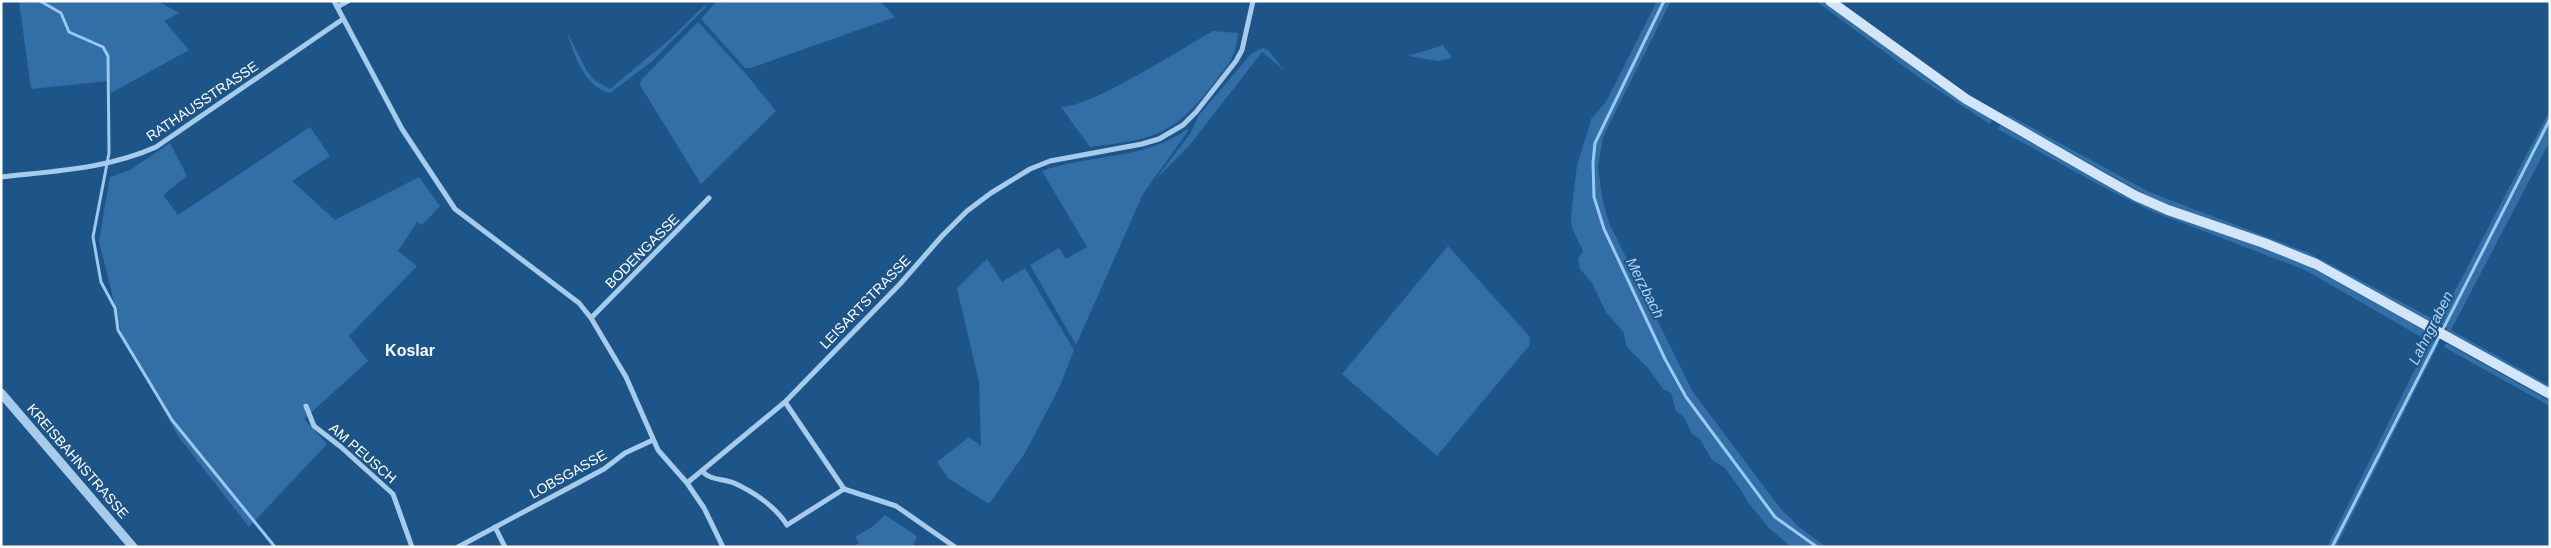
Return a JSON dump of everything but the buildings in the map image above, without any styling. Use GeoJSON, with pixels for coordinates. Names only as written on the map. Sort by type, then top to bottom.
{"type":"FeatureCollection","features":[{"type":"Feature","properties":{"kind":"main road"},"geometry":{"type":"LineString","coordinates":[[1830,1],[1966,100],[2136,196],[2168,210],[2264,243],[2316,264],[2550,394]]}},
{"type":"Feature","properties":{"kind":"street"},"geometry":{"type":"LineString","coordinates":[[348,1],[336,4],[343,19],[402,129],[455,209],[579,303],[591,318],[626,377],[653,440],[704,508],[723,547]]}},
{"type":"Feature","properties":{"kind":"street","name":"LEISARTSTRASSE"},"geometry":{"type":"LineString","coordinates":[[687,483],[785,402],[967,212],[991,193],[1030,169],[1070,156],[1142,144],[1175,131],[1196,112],[1239,56],[1253,1]]}},
{"type":"Feature","properties":{"kind":"street","name":"RATHAUSSTRASSE"},"geometry":{"type":"LineString","coordinates":[[1,177],[96,165],[126,159],[156,147],[343,19]]}},
{"type":"Feature","properties":{"kind":"street","name":"BODENGASSE"},"geometry":{"type":"LineString","coordinates":[[591,318],[708,198]]}},
{"type":"Feature","properties":{"kind":"street","name":"KREISBAHNSTRASSE"},"geometry":{"type":"LineString","coordinates":[[1,393],[133,547]]}},
{"type":"Feature","properties":{"kind":"street"},"geometry":{"type":"LineString","coordinates":[[785,402],[844,489],[896,506],[955,547]]}},
{"type":"Feature","properties":{"kind":"street","name":"AM PEUSCH"},"geometry":{"type":"LineString","coordinates":[[306,406],[314,426],[341,446],[393,494],[412,547]]}},
{"type":"Feature","properties":{"kind":"street","name":"LOBSGASSE"},"geometry":{"type":"LineString","coordinates":[[458,547],[604,469],[625,453],[653,440]]}},
{"type":"Feature","properties":{"kind":"street"},"geometry":{"type":"LineString","coordinates":[[702,471],[708,478],[732,482],[748,490],[781,516],[787,525],[844,489]]}},
{"type":"Feature","properties":{"kind":"street"},"geometry":{"type":"LineString","coordinates":[[495,527],[505,547]]}},
{"type":"Feature","properties":{"kind":"shaded area"},"geometry":{"type":"Polygon","coordinates":[[[19,1],[158,1],[179,13],[164,21],[189,50],[111,93],[108,81],[31,89],[19,1]]]}},
{"type":"Feature","properties":{"kind":"shaded area"},"geometry":{"type":"Polygon","coordinates":[[[717,1],[880,1],[895,17],[751,68],[745,68],[701,19],[717,1]]]}},
{"type":"Feature","properties":{"kind":"shaded area"},"geometry":{"type":"Polygon","coordinates":[[[1657,1],[1671,1],[1603,137],[1598,167],[1603,202],[1609,223],[1693,392],[1780,508],[1799,527],[1826,547],[1791,547],[1769,528],[1747,501],[1725,468],[1712,460],[1700,439],[1692,434],[1684,417],[1676,411],[1671,393],[1663,389],[1649,369],[1626,346],[1624,333],[1606,312],[1592,283],[1580,269],[1578,259],[1583,251],[1572,228],[1571,217],[1577,165],[1591,119],[1606,102],[1657,1]]]}},
{"type":"Feature","properties":{"kind":"shaded area"},"geometry":{"type":"Polygon","coordinates":[[[1816,1],[1822,1],[1937,85],[1992,120],[1990,124],[1921,79],[1816,1]]]}},
{"type":"Feature","properties":{"kind":"shaded area"},"geometry":{"type":"Polygon","coordinates":[[[704,6],[706,7],[651,62],[610,93],[601,90],[587,77],[573,50],[567,32],[587,71],[594,80],[610,89],[670,39],[704,6]]]}},
{"type":"Feature","properties":{"kind":"shaded area"},"geometry":{"type":"Polygon","coordinates":[[[698,22],[745,73],[776,111],[701,184],[640,85],[641,80],[698,22]]]}},
{"type":"Feature","properties":{"kind":"shaded area"},"geometry":{"type":"Polygon","coordinates":[[[1213,31],[1238,33],[1230,60],[1200,101],[1174,124],[1161,132],[1131,141],[1090,147],[1061,107],[1074,105],[1113,88],[1213,31]]]}},
{"type":"Feature","properties":{"kind":"shaded area"},"geometry":{"type":"Polygon","coordinates":[[[1443,45],[1452,58],[1438,61],[1408,56],[1443,45]]]}},
{"type":"Feature","properties":{"kind":"shaded area"},"geometry":{"type":"Polygon","coordinates":[[[1263,48],[1269,51],[1284,70],[1262,52],[1189,146],[1155,180],[1190,134],[1199,115],[1251,54],[1263,48]]]}},
{"type":"Feature","properties":{"kind":"shaded area"},"geometry":{"type":"Polygon","coordinates":[[[2550,110],[2550,141],[2451,330],[2550,386],[2550,391],[2446,332],[2447,328],[2438,323],[2550,110]]]}},
{"type":"Feature","properties":{"kind":"shaded area"},"geometry":{"type":"Polygon","coordinates":[[[2007,114],[2149,192],[2309,253],[2435,320],[2432,323],[2339,272],[2149,197],[2008,118],[2007,114]]]}},
{"type":"Feature","properties":{"kind":"shaded area"},"geometry":{"type":"Polygon","coordinates":[[[2000,125],[2104,184],[2305,264],[2435,335],[2433,340],[2439,343],[2336,547],[2327,547],[2425,349],[2423,338],[2305,270],[2151,211],[2105,188],[1998,129],[2000,125]]]}},
{"type":"Feature","properties":{"kind":"shaded area"},"geometry":{"type":"Polygon","coordinates":[[[310,127],[330,156],[292,181],[335,220],[419,177],[440,206],[422,225],[417,222],[398,251],[417,266],[349,336],[368,361],[304,419],[327,444],[249,527],[178,436],[122,335],[99,241],[110,177],[130,170],[170,143],[187,176],[163,195],[178,215],[310,127]]]}},
{"type":"Feature","properties":{"kind":"shaded area"},"geometry":{"type":"Polygon","coordinates":[[[1187,129],[1188,131],[1143,194],[1076,345],[1030,265],[1059,248],[1066,259],[1087,247],[1042,171],[1154,146],[1171,139],[1187,129]]]}},
{"type":"Feature","properties":{"kind":"shaded area"},"geometry":{"type":"Polygon","coordinates":[[[1448,246],[1530,337],[1529,346],[1437,456],[1342,374],[1448,246]]]}},
{"type":"Feature","properties":{"kind":"shaded area"},"geometry":{"type":"Polygon","coordinates":[[[987,259],[1002,282],[1025,268],[1074,350],[1060,386],[1025,453],[989,504],[948,478],[937,462],[969,437],[981,446],[979,382],[957,288],[987,259]]]}},
{"type":"Feature","properties":{"kind":"shaded area"},"geometry":{"type":"Polygon","coordinates":[[[2445,344],[2550,401],[2550,406],[2444,347],[2445,344]]]}},
{"type":"Feature","properties":{"kind":"shaded area"},"geometry":{"type":"Polygon","coordinates":[[[885,515],[917,536],[913,546],[853,547],[859,543],[855,537],[872,527],[885,515]]]}},
{"type":"Feature","properties":{"kind":"waterway"},"geometry":{"type":"LineString","coordinates":[[40,1],[61,13],[69,32],[103,47],[108,56],[109,153],[93,237],[101,282],[115,308],[118,330],[172,420],[275,547]]}},
{"type":"Feature","properties":{"kind":"waterway","name":"Merzbach"},"geometry":{"type":"LineString","coordinates":[[1664,1],[1595,143],[1593,163],[1594,197],[1604,229],[1665,359],[1686,397],[1775,517],[1817,547]]}},
{"type":"Feature","properties":{"kind":"waterway","name":"Lahngraben"},"geometry":{"type":"LineString","coordinates":[[2332,547],[2550,119]]}},
{"type":"Feature","properties":{"kind":"district","name":"Koslar"},"geometry":{"type":"Point","coordinates":[410,350]}}]}
